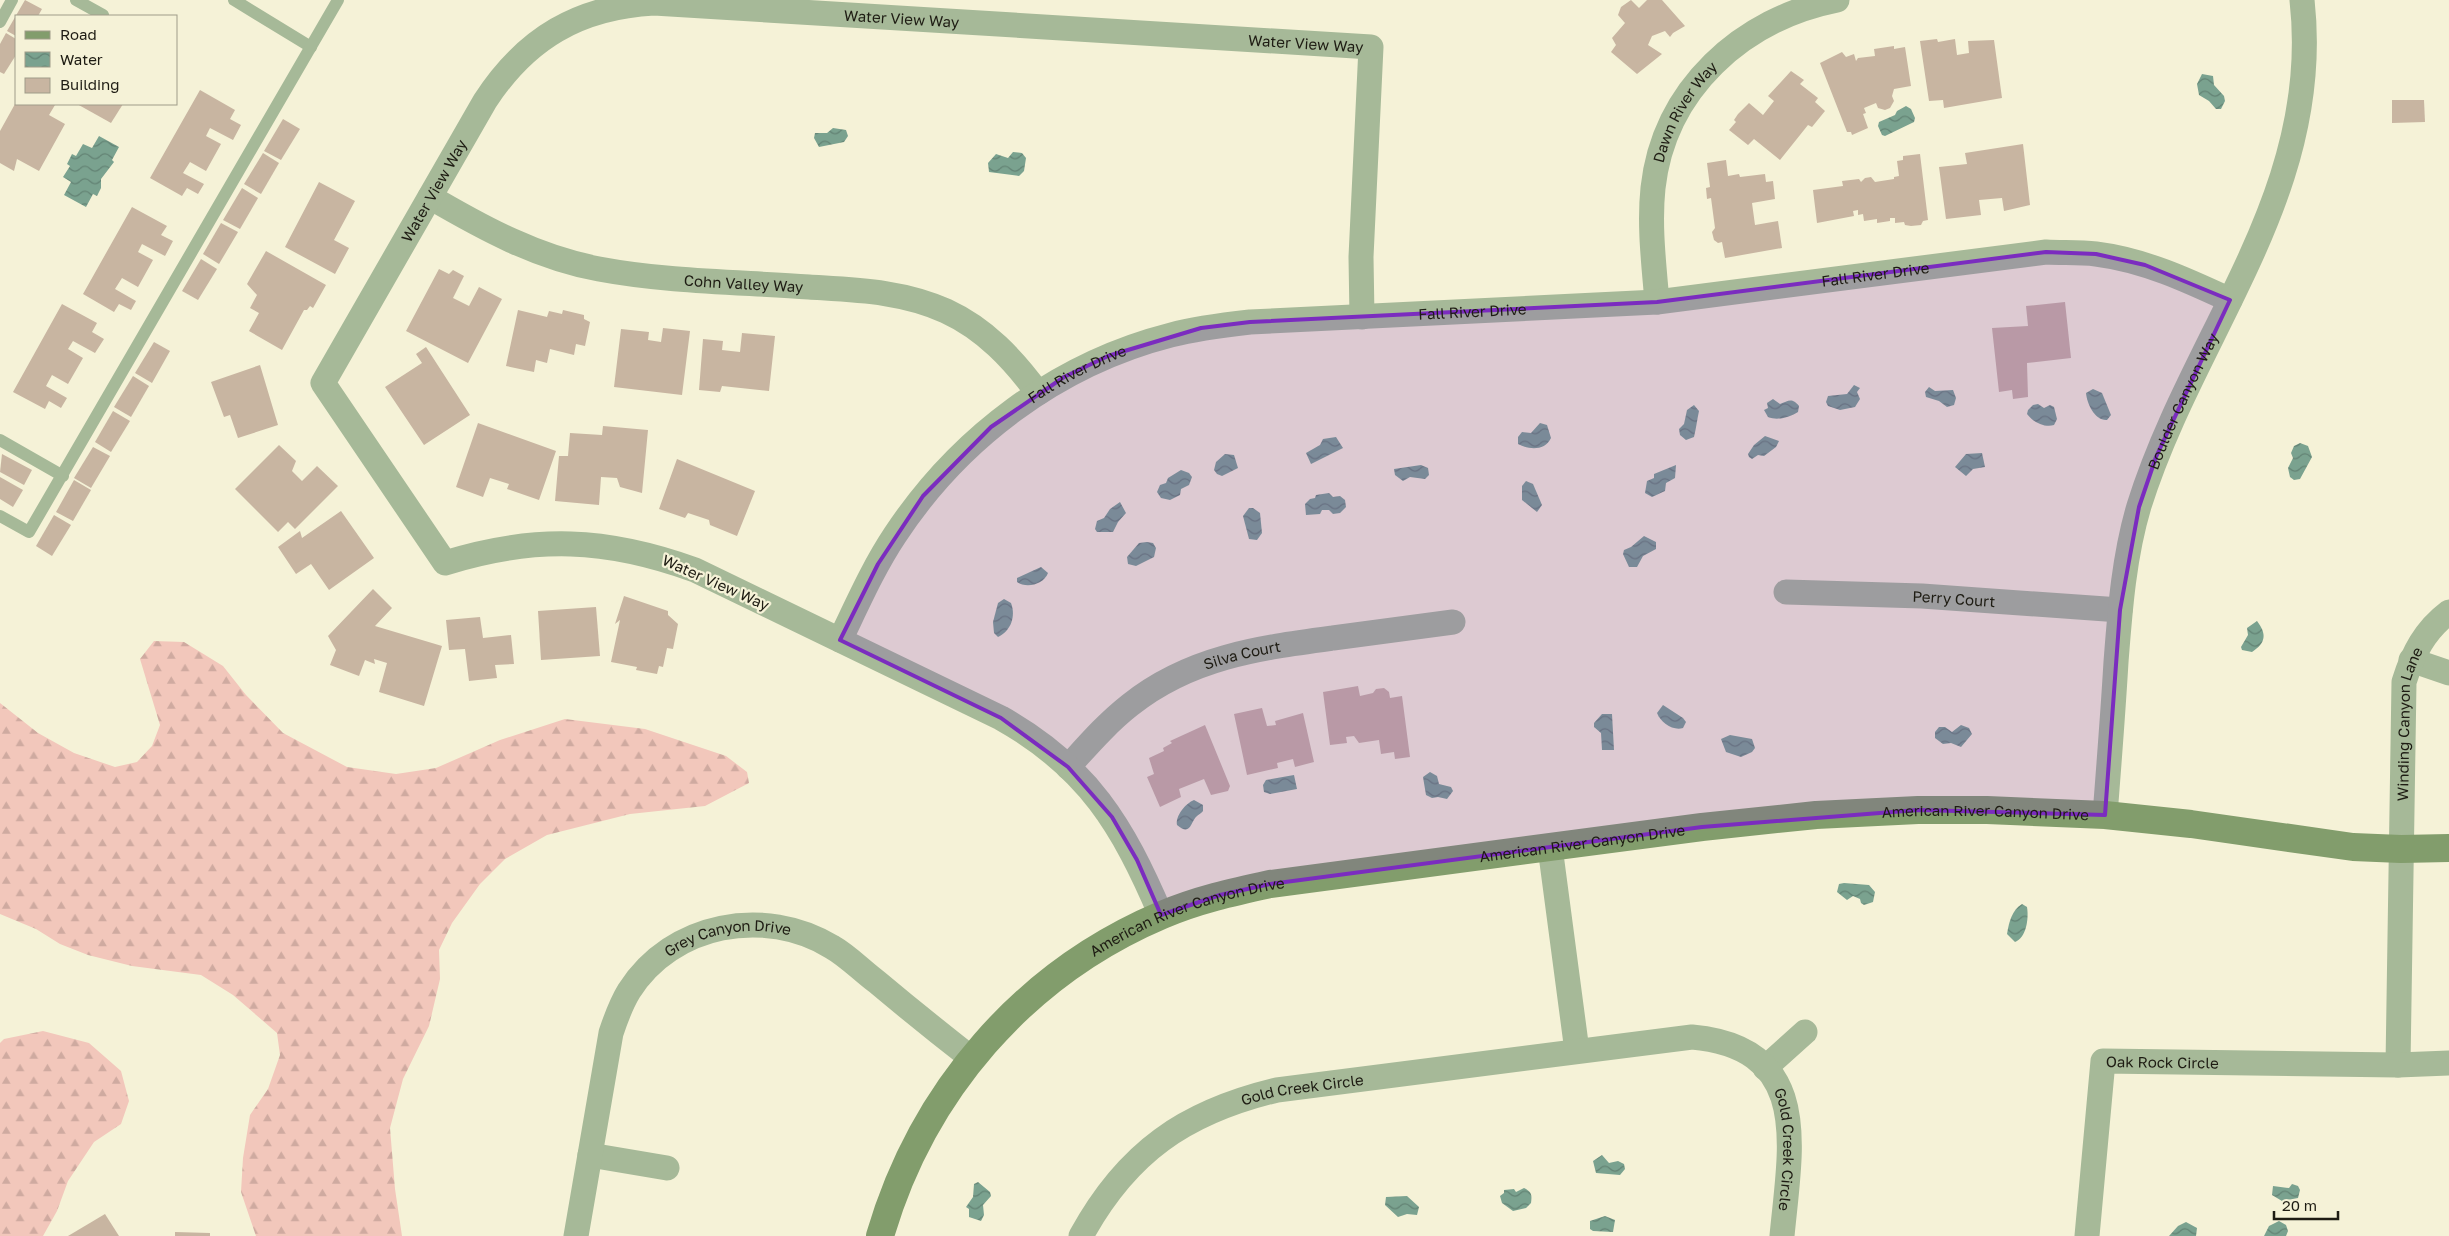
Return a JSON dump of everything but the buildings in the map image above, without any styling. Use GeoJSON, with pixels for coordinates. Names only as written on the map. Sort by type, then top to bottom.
{"type":"FeatureCollection","features":[{"type":"Feature","properties":{"kind":"main road","name":"American River Canyon Drive"},"geometry":{"type":"LineString","coordinates":[[880,1236],[889,1204],[909,1156],[943,1097],[971,1058],[996,1030],[1033,994],[1074,963],[1117,936],[1161,916],[1220,895],[1270,884],[1702,826],[1816,815],[1958,810],[2105,815],[2192,824],[2353,847],[2449,848]]}},
{"type":"Feature","properties":{"kind":"street","name":"Dawn River Way"},"geometry":{"type":"LineString","coordinates":[[1657,302],[1651,221],[1653,190],[1663,145],[1675,117],[1701,78],[1733,46],[1758,28],[1786,14],[1837,0]]}},
{"type":"Feature","properties":{"kind":"street","name":"Boulder Canyon Way"},"geometry":{"type":"LineString","coordinates":[[2105,815],[2120,610],[2127,558],[2139,507],[2156,457],[2268,218],[2292,146],[2301,100],[2304,54],[2302,0]]}},
{"type":"Feature","properties":{"kind":"street","name":"Water View Way"},"geometry":{"type":"LineString","coordinates":[[1161,916],[1137,860],[1112,817],[1068,767],[1043,745],[1000,718],[695,570],[661,558],[627,549],[555,543],[502,548],[445,563],[323,383],[496,84],[523,54],[556,29],[574,20],[600,11],[633,4],[654,3],[1371,47],[1361,257],[1362,316]]}},
{"type":"Feature","properties":{"kind":"street","name":"Cohn Valley Way"},"geometry":{"type":"LineString","coordinates":[[430,197],[512,242],[554,257],[597,269],[642,276],[873,291],[918,300],[947,312],[974,327],[1009,357],[1038,392]]}},
{"type":"Feature","properties":{"kind":"street","name":"Fall River Drive"},"geometry":{"type":"LineString","coordinates":[[840,640],[878,564],[922,496],[955,460],[991,427],[1038,392],[1108,356],[1170,335],[1201,328],[1250,322],[1657,302],[2046,252],[2096,254],[2145,265],[2176,276],[2230,300]]}},
{"type":"Feature","properties":{"kind":"street","name":"Perry Court"},"geometry":{"type":"LineString","coordinates":[[1786,592],[1922,596],[2120,610]]}},
{"type":"Feature","properties":{"kind":"street","name":"Winding Canyon Lane"},"geometry":{"type":"LineString","coordinates":[[2401,849],[2404,682],[2411,660],[2426,633],[2449,612]]}},
{"type":"Feature","properties":{"kind":"street","name":"Silva Court"},"geometry":{"type":"LineString","coordinates":[[1068,767],[1108,724],[1132,704],[1170,679],[1198,666],[1242,652],[1272,646],[1453,622]]}},
{"type":"Feature","properties":{"kind":"street"},"geometry":{"type":"LineString","coordinates":[[2411,660],[2449,673]]}},
{"type":"Feature","properties":{"kind":"street"},"geometry":{"type":"LineString","coordinates":[[1550,847],[1577,1051]]}},
{"type":"Feature","properties":{"kind":"street"},"geometry":{"type":"LineString","coordinates":[[2398,1065],[2401,849]]}},
{"type":"Feature","properties":{"kind":"street","name":"Grey Canyon Drive"},"geometry":{"type":"LineString","coordinates":[[576,1236],[611,1033],[622,1004],[639,978],[660,956],[686,939],[722,927],[761,924],[791,929],[833,947],[971,1058]]}},
{"type":"Feature","properties":{"kind":"street","name":"Gold Creek Circle"},"geometry":{"type":"LineString","coordinates":[[1765,1068],[1805,1032]]}},
{"type":"Feature","properties":{"kind":"street","name":"Gold Creek Circle"},"geometry":{"type":"LineString","coordinates":[[1081,1236],[1105,1196],[1129,1167],[1158,1142],[1206,1113],[1240,1099],[1277,1090],[1692,1036],[1726,1042],[1754,1057],[1765,1068],[1782,1094],[1790,1123],[1791,1138],[1782,1236]]}},
{"type":"Feature","properties":{"kind":"street","name":"Oak Rock Circle"},"geometry":{"type":"LineString","coordinates":[[2087,1236],[2103,1061],[2398,1065],[2449,1063]]}},
{"type":"Feature","properties":{"kind":"street"},"geometry":{"type":"LineString","coordinates":[[590,1155],[667,1168]]}},
{"type":"Feature","properties":{"kind":"lane"},"geometry":{"type":"LineString","coordinates":[[0,22],[12,0]]}},
{"type":"Feature","properties":{"kind":"lane"},"geometry":{"type":"LineString","coordinates":[[76,0],[103,15]]}},
{"type":"Feature","properties":{"kind":"lane"},"geometry":{"type":"LineString","coordinates":[[234,0],[310,47]]}},
{"type":"Feature","properties":{"kind":"lane"},"geometry":{"type":"LineString","coordinates":[[0,516],[30,532],[338,0]]}},
{"type":"Feature","properties":{"kind":"lane"},"geometry":{"type":"LineString","coordinates":[[0,440],[63,476]]}},
{"type":"Feature","properties":{"kind":"highlighted area"},"geometry":{"type":"Polygon","coordinates":[[[2046,252],[2096,254],[2145,265],[2230,300],[2156,457],[2139,507],[2120,610],[2105,815],[1918,810],[1702,827],[1270,884],[1220,895],[1161,915],[1137,860],[1112,817],[1068,767],[1001,718],[840,640],[878,564],[923,496],[991,427],[1064,377],[1108,356],[1201,328],[1250,322],[1657,302],[2046,252]]]}},
{"type":"Feature","properties":{"kind":"green space"},"geometry":{"type":"Polygon","coordinates":[[[154,641],[184,642],[223,666],[246,695],[283,733],[347,767],[396,774],[436,768],[500,740],[565,719],[645,729],[726,756],[747,772],[749,783],[705,806],[630,814],[547,835],[505,859],[480,884],[452,923],[439,950],[440,979],[429,1026],[403,1079],[390,1128],[395,1189],[402,1236],[256,1236],[241,1192],[243,1158],[250,1115],[268,1089],[280,1055],[277,1033],[233,995],[201,975],[132,966],[88,955],[60,944],[36,929],[0,914],[0,703],[38,733],[74,753],[115,767],[137,762],[152,746],[160,725],[140,659],[154,641]]]}},
{"type":"Feature","properties":{"kind":"green space"},"geometry":{"type":"Polygon","coordinates":[[[43,1031],[89,1043],[121,1071],[129,1101],[121,1124],[94,1142],[68,1181],[57,1211],[43,1236],[0,1236],[0,1043],[4,1039],[43,1031]]]}},
{"type":"Feature","properties":{"kind":"water"},"geometry":{"type":"Polygon","coordinates":[[[2202,74],[2213,76],[2214,85],[2224,96],[2225,101],[2221,109],[2216,109],[2209,101],[2199,95],[2197,84],[2202,74]]]}},
{"type":"Feature","properties":{"kind":"water"},"geometry":{"type":"Polygon","coordinates":[[[1906,106],[1911,109],[1915,118],[1914,122],[1885,136],[1882,135],[1878,126],[1879,122],[1895,115],[1897,111],[1906,106]]]}},
{"type":"Feature","properties":{"kind":"water"},"geometry":{"type":"Polygon","coordinates":[[[833,128],[846,130],[848,136],[844,142],[819,147],[814,138],[815,133],[827,133],[833,128]]]}},
{"type":"Feature","properties":{"kind":"water"},"geometry":{"type":"Polygon","coordinates":[[[99,136],[119,147],[112,160],[114,162],[101,179],[101,188],[97,196],[93,194],[86,207],[64,195],[71,182],[63,177],[70,166],[67,164],[72,154],[76,156],[83,144],[92,148],[99,136]]]}},
{"type":"Feature","properties":{"kind":"water"},"geometry":{"type":"Polygon","coordinates":[[[1013,152],[1022,153],[1026,158],[1024,171],[1019,176],[989,172],[988,163],[996,154],[1008,158],[1013,152]]]}},
{"type":"Feature","properties":{"kind":"water"},"geometry":{"type":"Polygon","coordinates":[[[1854,385],[1860,388],[1857,392],[1860,399],[1855,407],[1840,410],[1828,406],[1826,402],[1828,396],[1847,394],[1854,385]]]}},
{"type":"Feature","properties":{"kind":"water"},"geometry":{"type":"Polygon","coordinates":[[[1929,387],[1935,391],[1953,390],[1956,398],[1954,405],[1947,407],[1939,401],[1926,397],[1925,392],[1929,387]]]}},
{"type":"Feature","properties":{"kind":"water"},"geometry":{"type":"Polygon","coordinates":[[[2093,389],[2102,393],[2111,415],[2107,420],[2103,420],[2095,415],[2090,407],[2086,393],[2093,389]]]}},
{"type":"Feature","properties":{"kind":"water"},"geometry":{"type":"Polygon","coordinates":[[[1773,399],[1780,404],[1794,401],[1799,406],[1798,412],[1784,418],[1768,417],[1764,410],[1768,408],[1767,403],[1773,399]]]}},
{"type":"Feature","properties":{"kind":"water"},"geometry":{"type":"Polygon","coordinates":[[[2038,404],[2044,408],[2050,405],[2054,407],[2057,419],[2054,425],[2039,424],[2027,414],[2033,405],[2038,404]]]}},
{"type":"Feature","properties":{"kind":"water"},"geometry":{"type":"Polygon","coordinates":[[[1694,405],[1699,411],[1695,434],[1694,437],[1686,440],[1680,435],[1679,429],[1684,424],[1687,410],[1694,405]]]}},
{"type":"Feature","properties":{"kind":"water"},"geometry":{"type":"Polygon","coordinates":[[[1540,423],[1547,425],[1551,438],[1545,445],[1532,448],[1518,444],[1518,437],[1522,432],[1531,433],[1540,423]]]}},
{"type":"Feature","properties":{"kind":"water"},"geometry":{"type":"Polygon","coordinates":[[[1765,436],[1779,441],[1776,447],[1764,456],[1758,455],[1752,459],[1748,454],[1754,445],[1765,436]]]}},
{"type":"Feature","properties":{"kind":"water"},"geometry":{"type":"Polygon","coordinates":[[[1336,437],[1343,448],[1311,464],[1306,453],[1320,445],[1323,439],[1336,437]]]}},
{"type":"Feature","properties":{"kind":"water"},"geometry":{"type":"Polygon","coordinates":[[[2300,443],[2308,446],[2312,457],[2300,479],[2294,480],[2290,477],[2288,468],[2293,458],[2291,453],[2294,446],[2300,443]]]}},
{"type":"Feature","properties":{"kind":"water"},"geometry":{"type":"Polygon","coordinates":[[[1982,453],[1985,467],[1973,469],[1966,476],[1955,467],[1966,454],[1982,453]]]}},
{"type":"Feature","properties":{"kind":"water"},"geometry":{"type":"Polygon","coordinates":[[[1225,454],[1234,455],[1238,468],[1222,476],[1214,470],[1216,462],[1225,454]]]}},
{"type":"Feature","properties":{"kind":"water"},"geometry":{"type":"Polygon","coordinates":[[[1421,465],[1428,468],[1429,475],[1425,479],[1410,477],[1403,481],[1395,475],[1394,469],[1421,465]]]}},
{"type":"Feature","properties":{"kind":"water"},"geometry":{"type":"Polygon","coordinates":[[[1676,465],[1675,478],[1666,483],[1665,491],[1652,497],[1645,493],[1647,481],[1654,478],[1654,474],[1676,465]]]}},
{"type":"Feature","properties":{"kind":"water"},"geometry":{"type":"Polygon","coordinates":[[[1181,470],[1189,473],[1192,477],[1189,485],[1181,489],[1180,495],[1170,500],[1161,498],[1157,492],[1160,485],[1166,483],[1168,478],[1181,470]]]}},
{"type":"Feature","properties":{"kind":"water"},"geometry":{"type":"Polygon","coordinates":[[[1526,481],[1533,484],[1542,505],[1537,512],[1522,500],[1522,486],[1526,481]]]}},
{"type":"Feature","properties":{"kind":"water"},"geometry":{"type":"Polygon","coordinates":[[[1329,493],[1333,497],[1340,496],[1345,500],[1346,507],[1340,513],[1333,514],[1329,510],[1322,510],[1320,514],[1306,515],[1305,504],[1310,499],[1315,498],[1316,495],[1329,493]]]}},
{"type":"Feature","properties":{"kind":"water"},"geometry":{"type":"Polygon","coordinates":[[[1120,502],[1126,513],[1118,522],[1113,532],[1097,532],[1095,529],[1097,521],[1104,518],[1110,509],[1120,502]]]}},
{"type":"Feature","properties":{"kind":"water"},"geometry":{"type":"Polygon","coordinates":[[[1249,508],[1253,508],[1260,513],[1262,533],[1257,540],[1249,539],[1243,516],[1249,508]]]}},
{"type":"Feature","properties":{"kind":"water"},"geometry":{"type":"Polygon","coordinates":[[[1644,536],[1656,542],[1656,549],[1643,556],[1637,567],[1629,567],[1623,554],[1624,550],[1631,547],[1644,536]]]}},
{"type":"Feature","properties":{"kind":"water"},"geometry":{"type":"Polygon","coordinates":[[[1139,543],[1153,543],[1156,548],[1154,557],[1136,566],[1128,564],[1127,557],[1139,543]]]}},
{"type":"Feature","properties":{"kind":"water"},"geometry":{"type":"Polygon","coordinates":[[[1041,567],[1048,573],[1039,583],[1026,585],[1017,582],[1017,578],[1041,567]]]}},
{"type":"Feature","properties":{"kind":"water"},"geometry":{"type":"Polygon","coordinates":[[[1004,599],[1011,603],[1013,618],[1006,631],[998,637],[994,633],[993,622],[998,603],[1004,599]]]}},
{"type":"Feature","properties":{"kind":"water"},"geometry":{"type":"Polygon","coordinates":[[[2257,621],[2264,634],[2262,642],[2252,652],[2242,650],[2241,647],[2248,635],[2247,628],[2257,621]]]}},
{"type":"Feature","properties":{"kind":"water"},"geometry":{"type":"Polygon","coordinates":[[[1663,705],[1683,718],[1686,722],[1683,728],[1671,727],[1661,720],[1657,713],[1663,705]]]}},
{"type":"Feature","properties":{"kind":"water"},"geometry":{"type":"Polygon","coordinates":[[[1602,714],[1612,714],[1614,750],[1602,750],[1601,733],[1594,727],[1594,723],[1602,714]]]}},
{"type":"Feature","properties":{"kind":"water"},"geometry":{"type":"Polygon","coordinates":[[[1961,725],[1969,728],[1972,734],[1961,747],[1951,743],[1943,744],[1935,738],[1935,732],[1939,727],[1945,727],[1952,732],[1961,725]]]}},
{"type":"Feature","properties":{"kind":"water"},"geometry":{"type":"Polygon","coordinates":[[[1730,735],[1752,739],[1755,748],[1752,752],[1741,757],[1726,752],[1721,739],[1730,735]]]}},
{"type":"Feature","properties":{"kind":"water"},"geometry":{"type":"Polygon","coordinates":[[[1430,772],[1437,776],[1439,784],[1451,787],[1453,791],[1447,799],[1432,798],[1426,795],[1423,777],[1430,772]]]}},
{"type":"Feature","properties":{"kind":"water"},"geometry":{"type":"Polygon","coordinates":[[[1294,775],[1297,789],[1270,794],[1264,792],[1263,785],[1266,780],[1294,775]]]}},
{"type":"Feature","properties":{"kind":"water"},"geometry":{"type":"Polygon","coordinates":[[[1194,800],[1203,805],[1203,811],[1190,827],[1185,830],[1177,825],[1179,814],[1194,800]]]}},
{"type":"Feature","properties":{"kind":"water"},"geometry":{"type":"Polygon","coordinates":[[[1839,884],[1869,885],[1875,892],[1873,902],[1864,905],[1860,899],[1853,896],[1847,900],[1837,892],[1839,884]]]}},
{"type":"Feature","properties":{"kind":"water"},"geometry":{"type":"Polygon","coordinates":[[[2022,904],[2027,907],[2028,917],[2022,937],[2015,942],[2007,934],[2013,913],[2022,904]]]}},
{"type":"Feature","properties":{"kind":"water"},"geometry":{"type":"Polygon","coordinates":[[[1602,1155],[1609,1163],[1618,1161],[1624,1164],[1625,1169],[1620,1175],[1596,1173],[1593,1161],[1602,1155]]]}},
{"type":"Feature","properties":{"kind":"water"},"geometry":{"type":"Polygon","coordinates":[[[978,1182],[990,1192],[991,1196],[983,1205],[984,1215],[981,1221],[969,1217],[969,1209],[966,1207],[973,1197],[974,1184],[978,1182]]]}},
{"type":"Feature","properties":{"kind":"water"},"geometry":{"type":"Polygon","coordinates":[[[2292,1184],[2298,1186],[2300,1190],[2298,1198],[2282,1201],[2272,1195],[2273,1186],[2289,1188],[2292,1184]]]}},
{"type":"Feature","properties":{"kind":"water"},"geometry":{"type":"Polygon","coordinates":[[[1524,1188],[1530,1192],[1531,1196],[1531,1203],[1526,1208],[1513,1211],[1502,1203],[1500,1196],[1504,1193],[1504,1190],[1514,1189],[1516,1192],[1524,1188]]]}},
{"type":"Feature","properties":{"kind":"water"},"geometry":{"type":"Polygon","coordinates":[[[1407,1196],[1419,1207],[1417,1215],[1407,1214],[1398,1217],[1385,1205],[1386,1197],[1407,1196]]]}},
{"type":"Feature","properties":{"kind":"water"},"geometry":{"type":"Polygon","coordinates":[[[1605,1216],[1615,1220],[1613,1232],[1593,1231],[1590,1229],[1590,1221],[1605,1216]]]}},
{"type":"Feature","properties":{"kind":"water"},"geometry":{"type":"Polygon","coordinates":[[[2279,1221],[2286,1225],[2288,1231],[2286,1236],[2264,1236],[2269,1226],[2279,1221]]]}},
{"type":"Feature","properties":{"kind":"water"},"geometry":{"type":"Polygon","coordinates":[[[2186,1222],[2197,1228],[2196,1236],[2169,1236],[2178,1226],[2186,1222]]]}}]}
